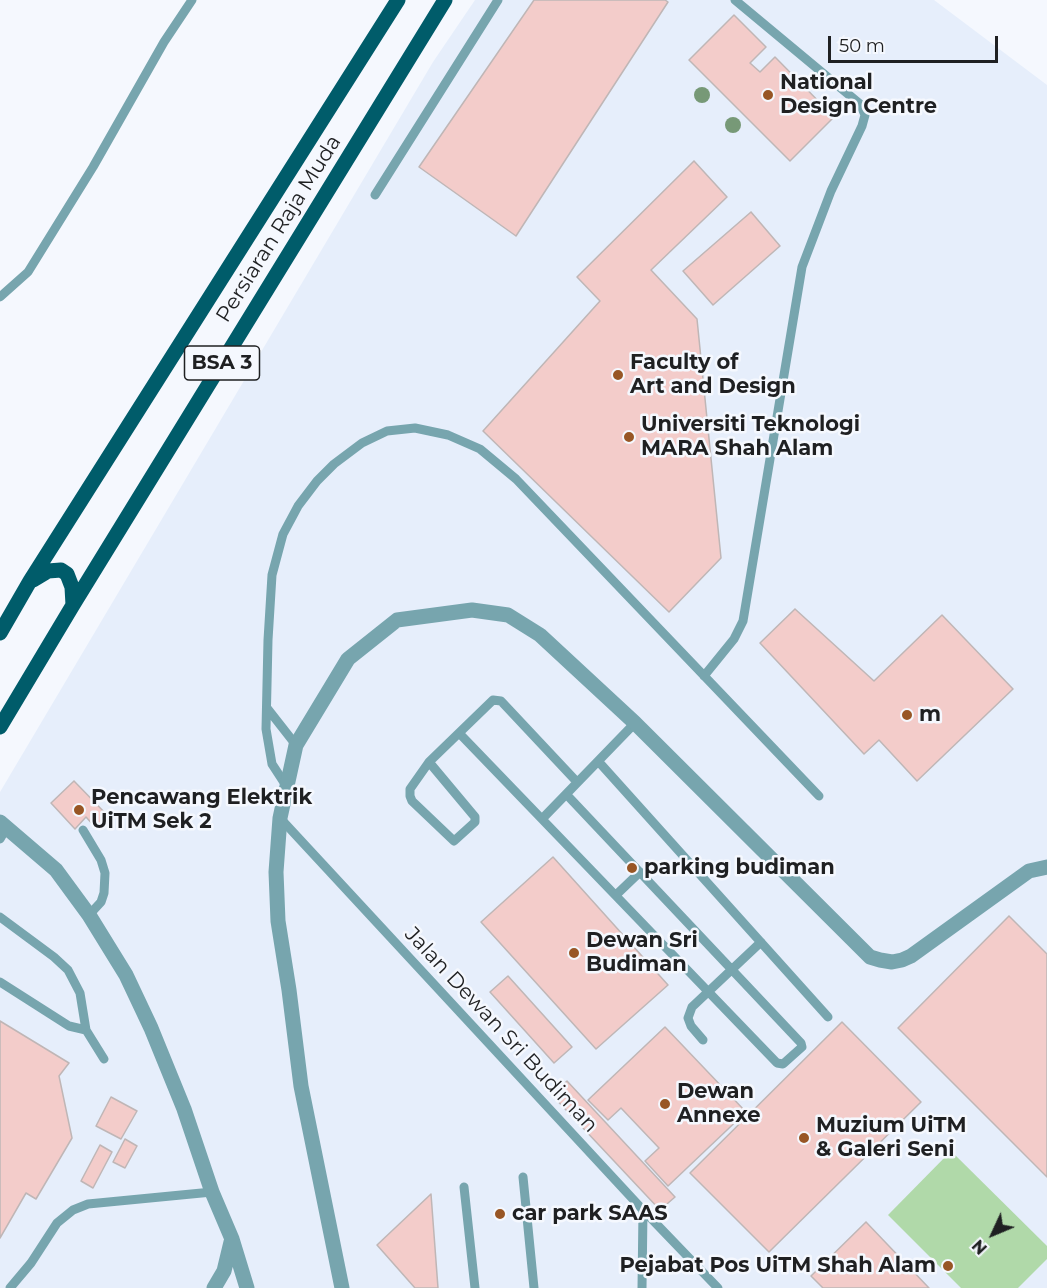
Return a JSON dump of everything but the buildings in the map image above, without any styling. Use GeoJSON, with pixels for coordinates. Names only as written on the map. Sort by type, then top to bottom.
{"type":"FeatureCollection","features":[{"type":"Feature","properties":{"kind":"main road","name":"Persiaran Raja Muda"},"geometry":{"type":"LineString","coordinates":[[0,633],[30,581],[398,0]]}},
{"type":"Feature","properties":{"kind":"main road","name":"Persiaran Raja Muda"},"geometry":{"type":"LineString","coordinates":[[0,727],[445,0]]}},
{"type":"Feature","properties":{"kind":"main road"},"geometry":{"type":"LineString","coordinates":[[30,581],[48,571],[61,570],[67,574],[72,587],[73,605]]}},
{"type":"Feature","properties":{"kind":"street"},"geometry":{"type":"LineString","coordinates":[[342,1288],[301,1086],[290,990],[278,921],[276,872],[280,818],[296,745],[348,659],[397,620],[471,610],[508,615],[540,635],[635,723],[870,957],[880,960],[902,960],[911,956],[1029,871],[1047,867]]}},
{"type":"Feature","properties":{"kind":"street"},"geometry":{"type":"LineString","coordinates":[[2,830],[56,870],[89,915],[126,975],[151,1028],[184,1109],[212,1192],[232,1239],[247,1288]]}},
{"type":"Feature","properties":{"kind":"street"},"geometry":{"type":"LineString","coordinates":[[214,1288],[224,1271],[232,1239]]}},
{"type":"Feature","properties":{"kind":"lane"},"geometry":{"type":"LineString","coordinates":[[0,297],[28,273],[93,167],[164,42],[192,0]]}},
{"type":"Feature","properties":{"kind":"lane"},"geometry":{"type":"LineString","coordinates":[[375,195],[498,0]]}},
{"type":"Feature","properties":{"kind":"lane"},"geometry":{"type":"LineString","coordinates":[[704,676],[734,639],[743,621],[802,267],[831,191],[865,115],[860,104],[735,0]]}},
{"type":"Feature","properties":{"kind":"lane"},"geometry":{"type":"LineString","coordinates":[[287,787],[272,764],[266,729],[272,574],[283,534],[298,506],[317,481],[334,464],[362,443],[387,431],[415,428],[448,435],[480,450],[516,479],[819,796]]}},
{"type":"Feature","properties":{"kind":"lane"},"geometry":{"type":"LineString","coordinates":[[429,762],[475,817],[474,822],[456,840],[451,840],[412,801],[410,789],[429,762],[493,700],[501,701],[577,782]]}},
{"type":"Feature","properties":{"kind":"lane"},"geometry":{"type":"LineString","coordinates":[[267,708],[296,745]]}},
{"type":"Feature","properties":{"kind":"lane"},"geometry":{"type":"LineString","coordinates":[[542,819],[635,723]]}},
{"type":"Feature","properties":{"kind":"lane"},"geometry":{"type":"LineString","coordinates":[[459,733],[777,1063],[783,1064],[802,1047],[801,1043],[566,794]]}},
{"type":"Feature","properties":{"kind":"lane"},"geometry":{"type":"LineString","coordinates":[[598,761],[828,1017]]}},
{"type":"Feature","properties":{"kind":"lane","name":"Jalan Dewan Sri Budiman"},"geometry":{"type":"LineString","coordinates":[[280,818],[718,1288]]}},
{"type":"Feature","properties":{"kind":"lane"},"geometry":{"type":"LineString","coordinates":[[82,830],[101,861],[105,873],[102,902],[89,915]]}},
{"type":"Feature","properties":{"kind":"lane"},"geometry":{"type":"LineString","coordinates":[[616,895],[640,872]]}},
{"type":"Feature","properties":{"kind":"lane"},"geometry":{"type":"LineString","coordinates":[[0,917],[68,970],[80,993],[86,1030],[104,1059]]}},
{"type":"Feature","properties":{"kind":"lane"},"geometry":{"type":"LineString","coordinates":[[703,1040],[691,1026],[688,1017],[692,1007],[760,942]]}},
{"type":"Feature","properties":{"kind":"lane"},"geometry":{"type":"LineString","coordinates":[[0,982],[69,1026],[86,1030]]}},
{"type":"Feature","properties":{"kind":"lane"},"geometry":{"type":"LineString","coordinates":[[524,1177],[534,1288]]}},
{"type":"Feature","properties":{"kind":"lane"},"geometry":{"type":"LineString","coordinates":[[464,1187],[476,1288]]}},
{"type":"Feature","properties":{"kind":"lane"},"geometry":{"type":"LineString","coordinates":[[10,1288],[31,1263],[57,1223],[73,1210],[88,1204],[212,1192]]}},
{"type":"Feature","properties":{"kind":"lane"},"geometry":{"type":"LineString","coordinates":[[642,1288],[643,1210]]}},
{"type":"Feature","properties":{"kind":"shaded area","name":"Universiti Teknologi MARA Shah Alam"},"geometry":{"type":"Polygon","coordinates":[[[475,0],[934,0],[1047,85],[1047,1288],[0,1288],[0,792],[433,62],[475,0]]]}},
{"type":"Feature","properties":{"kind":"green space"},"geometry":{"type":"Polygon","coordinates":[[[951,1151],[1047,1246],[1047,1259],[1018,1288],[961,1288],[888,1215],[951,1151]]]}},
{"type":"Feature","properties":{"kind":"place","name":"National Design Centre"},"geometry":{"type":"Point","coordinates":[768,95]}},
{"type":"Feature","properties":{"kind":"place","name":"Faculty of Art and Design"},"geometry":{"type":"Point","coordinates":[618,375]}},
{"type":"Feature","properties":{"kind":"place","name":"Universiti Teknologi MARA Shah Alam"},"geometry":{"type":"Point","coordinates":[629,437]}},
{"type":"Feature","properties":{"kind":"place","name":"m"},"geometry":{"type":"Point","coordinates":[907,715]}},
{"type":"Feature","properties":{"kind":"place","name":"Pencawang Elektrik UiTM Sek 2"},"geometry":{"type":"Point","coordinates":[79,810]}},
{"type":"Feature","properties":{"kind":"place","name":"parking budiman"},"geometry":{"type":"Point","coordinates":[632,868]}},
{"type":"Feature","properties":{"kind":"place","name":"Dewan Sri Budiman"},"geometry":{"type":"Point","coordinates":[574,953]}},
{"type":"Feature","properties":{"kind":"place","name":"Dewan Annexe"},"geometry":{"type":"Point","coordinates":[665,1104]}},
{"type":"Feature","properties":{"kind":"place","name":"Muzium UiTM & Galeri Seni"},"geometry":{"type":"Point","coordinates":[804,1138]}},
{"type":"Feature","properties":{"kind":"place","name":"car park SAAS"},"geometry":{"type":"Point","coordinates":[500,1214]}},
{"type":"Feature","properties":{"kind":"place","name":"Pejabat Pos UiTM Shah Alam"},"geometry":{"type":"Point","coordinates":[948,1266]}}]}
